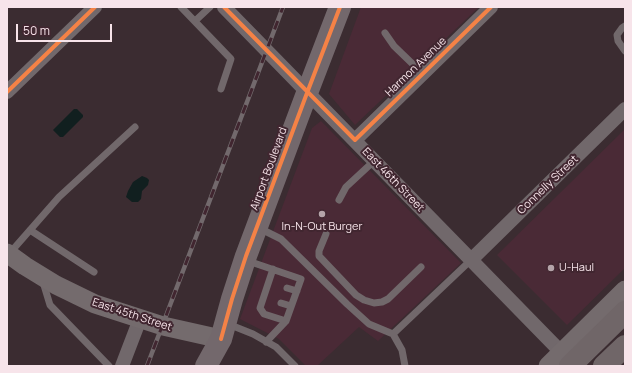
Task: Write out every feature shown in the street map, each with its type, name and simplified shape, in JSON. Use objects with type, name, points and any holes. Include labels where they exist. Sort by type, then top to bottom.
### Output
[{"type":"highway","points":[[566,359],[625,312]]},
{"type":"highway","points":[[604,366],[625,346]]},
{"type":"main road","name":"Airport Boulevard","points":[[206,366],[223,331],[245,260],[340,7]]},
{"type":"main road","name":"East 45th Street","points":[[8,254],[56,285],[95,304],[140,319],[223,331]]},
{"type":"main road","points":[[548,366],[566,359],[625,290]]},
{"type":"main road","name":"Airport Boulevard","points":[[223,331],[224,366]]},
{"type":"street","points":[[7,92],[95,7]]},
{"type":"street","name":"East 46th Street","points":[[224,7],[355,140],[566,359]]},
{"type":"street","name":"Harmon Avenue","points":[[355,140],[491,7]]},
{"type":"street","name":"Connelly Street","points":[[471,260],[625,109]]},
{"type":"street","points":[[122,366],[140,319]]},
{"type":"lane","points":[[181,7],[231,59],[221,89]]},
{"type":"lane","points":[[195,21],[210,7]]},
{"type":"lane","points":[[625,26],[617,35],[618,41],[625,51]]},
{"type":"lane","points":[[385,33],[394,46],[422,73]]},
{"type":"lane","points":[[8,254],[59,197],[135,127]]},
{"type":"lane","points":[[339,200],[346,187],[374,161]]},
{"type":"lane","points":[[257,227],[281,239],[369,324],[393,334],[402,350],[405,366]]},
{"type":"lane","points":[[30,230],[94,272]]},
{"type":"lane","points":[[326,234],[319,251],[319,256],[356,295],[364,300],[374,303],[382,302],[388,299],[420,267]]},
{"type":"lane","points":[[245,260],[301,279],[286,321],[266,342]]},
{"type":"lane","points":[[393,334],[471,260]]},
{"type":"lane","points":[[273,269],[271,282],[266,297],[260,308],[264,314],[286,321]]},
{"type":"lane","points":[[41,276],[50,305],[109,366]]},
{"type":"lane","points":[[287,288],[297,291]]},
{"type":"lane","points":[[282,303],[291,306]]},
{"type":"lane","points":[[223,331],[253,334],[276,347],[295,366]]},
{"type":"shaded area","points":[[361,7],[479,7],[355,125],[329,94]]},
{"type":"shaded area","points":[[74,109],[77,109],[83,117],[63,137],[60,137],[53,130]]},
{"type":"shaded area","points":[[321,121],[461,263],[378,341],[359,327],[317,366],[306,366],[279,339],[240,319],[312,128]]},
{"type":"shaded area","points":[[625,129],[625,268],[567,325],[497,255]]},
{"type":"shaded area","points":[[142,176],[149,180],[148,185],[142,191],[141,199],[138,202],[132,202],[126,197],[128,191],[133,182]]},
{"type":"railway","points":[[147,366],[283,7]]},
{"type":"cycle path","points":[[7,92],[95,7]]},
{"type":"cycle path","points":[[224,7],[355,140],[491,7]]},
{"type":"cycle path","points":[[221,339],[246,256],[340,7]]},
{"type":"place","name":"In-N-Out Burger","points":[[322,214]]},
{"type":"place","name":"U-Haul","points":[[551,268]]}]
